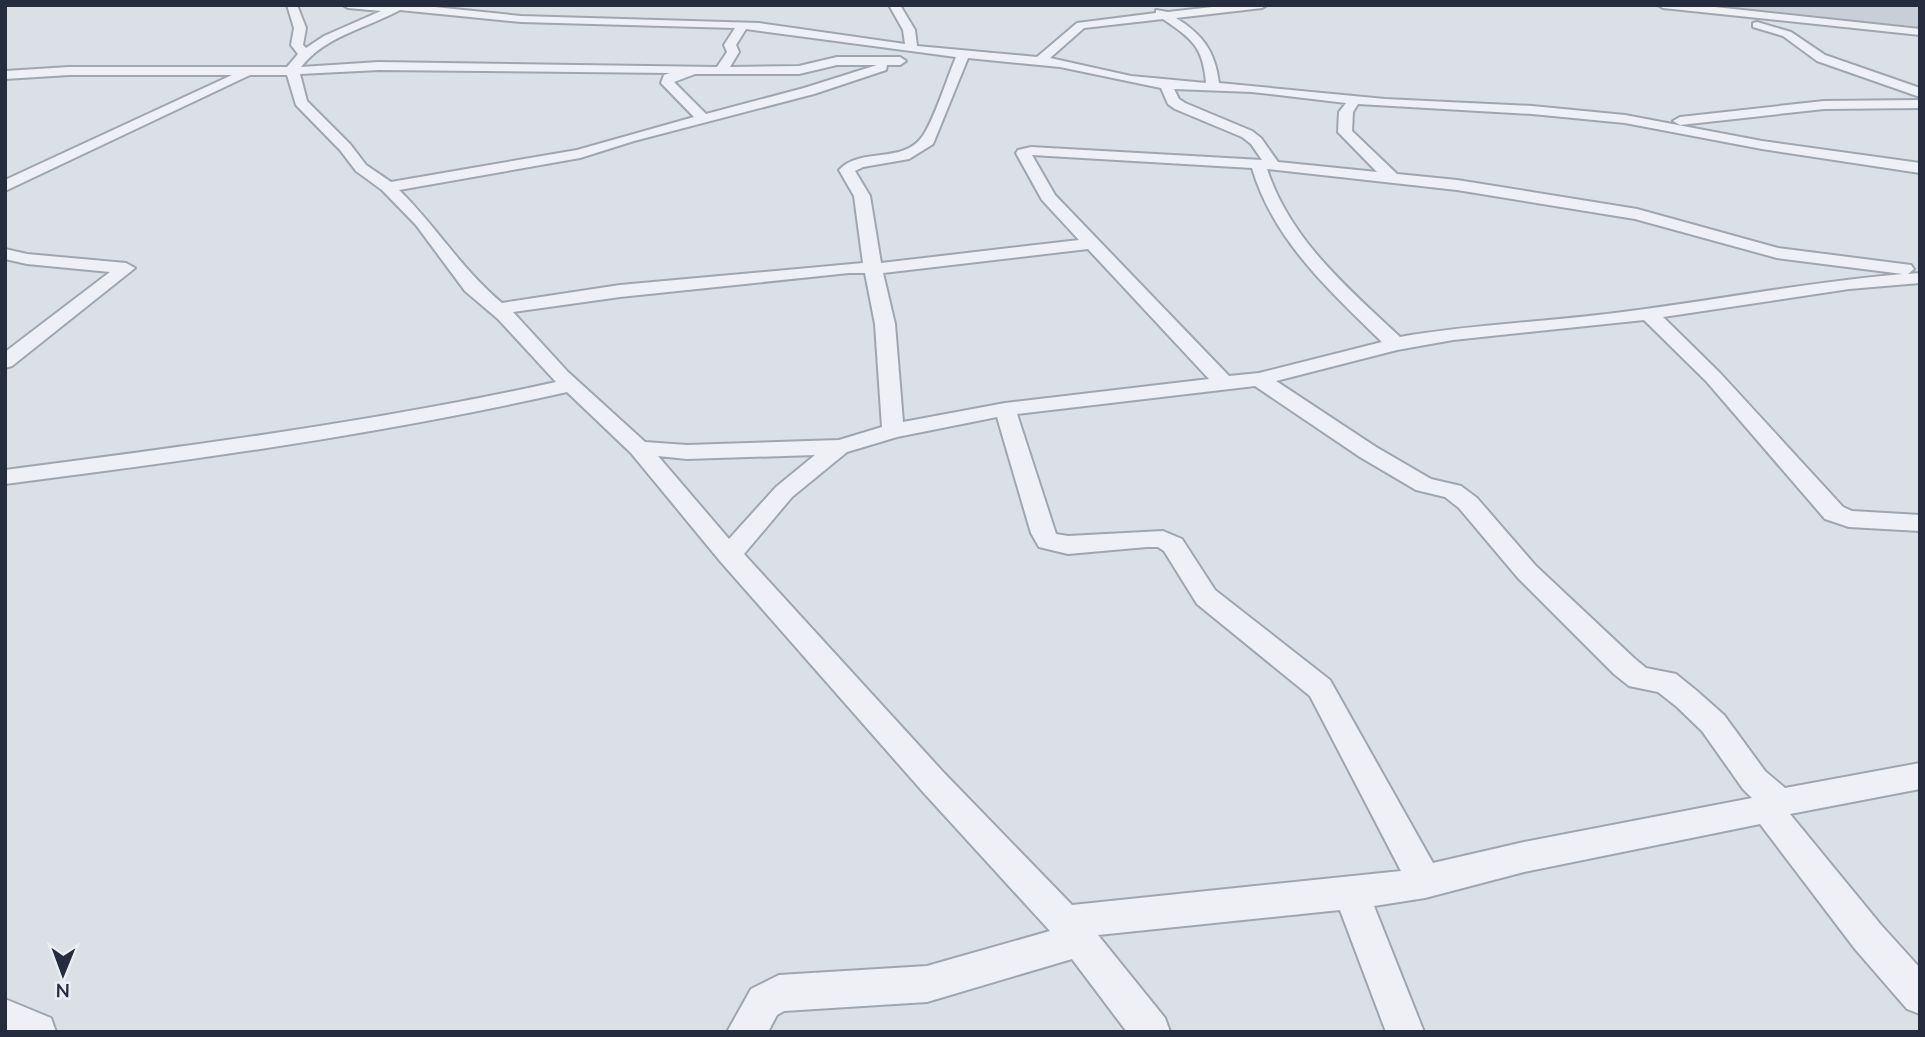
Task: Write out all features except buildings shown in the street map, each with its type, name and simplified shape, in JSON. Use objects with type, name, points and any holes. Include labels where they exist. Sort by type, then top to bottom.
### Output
[{"type":"street","points":[[292,5],[300,28],[292,57],[301,102],[345,147],[361,168],[388,187],[422,222],[471,287],[498,309],[572,385],[639,448],[729,555],[934,783],[1072,931],[1151,1032]]},
{"type":"street","points":[[348,5],[521,19],[650,16],[729,18],[743,25],[919,50],[1041,60],[1166,85],[1555,111],[1658,124],[1762,145],[1920,167]]},
{"type":"street","points":[[894,5],[919,50]]},
{"type":"street","points":[[1151,5],[1203,41],[1212,66],[1213,87]]},
{"type":"street","points":[[1041,60],[1081,25],[1262,5]]},
{"type":"street","points":[[1663,5],[1920,32]]},
{"type":"street","points":[[5,186],[251,70],[292,57],[335,33],[398,7]]},
{"type":"street","points":[[1716,11],[1787,34],[1808,51],[1845,68],[1920,93]]},
{"type":"street","points":[[1096,23],[1197,37]]},
{"type":"street","points":[[722,69],[733,52],[730,45],[743,25]]},
{"type":"street","points":[[388,187],[562,158],[841,82],[900,61],[919,50]]},
{"type":"street","points":[[893,430],[885,324],[862,195],[847,170],[859,163],[904,156],[928,141],[963,55]]},
{"type":"street","points":[[292,57],[379,66],[795,70],[837,61],[900,61]]},
{"type":"street","points":[[697,69],[669,78],[667,83],[704,118]]},
{"type":"street","points":[[5,75],[69,71],[251,70]]},
{"type":"street","points":[[1166,85],[1173,101],[1180,106],[1247,134],[1256,141],[1266,165],[1272,208],[1296,241],[1396,344]]},
{"type":"street","points":[[1355,99],[1346,112],[1345,132],[1392,178]]},
{"type":"street","points":[[1658,124],[1824,104],[1920,104]]},
{"type":"street","points":[[1225,384],[1048,197],[1023,153],[1031,151],[1266,165],[1457,185],[1637,214],[1777,253],[1920,271]]},
{"type":"street","points":[[498,309],[620,291],[849,268],[873,268],[1090,244]]},
{"type":"street","points":[[5,254],[126,268],[5,362]]},
{"type":"street","points":[[639,448],[687,452],[840,447],[893,430],[1005,410],[1259,379],[1396,344],[1508,327],[1650,315],[1849,284],[1920,278]]},
{"type":"street","points":[[1650,315],[1713,377],[1834,513],[1849,519],[1920,523]]},
{"type":"street","points":[[1259,379],[1368,452],[1424,485],[1453,491],[1468,503],[1527,572],[1624,666],[1639,678],[1666,682],[1713,723],[1743,768],[1868,937],[1920,996]]},
{"type":"street","points":[[5,477],[248,446],[455,411],[572,385]]},
{"type":"street","points":[[1005,410],[1043,533],[1048,541],[1068,545],[1163,539],[1174,545],[1206,597],[1320,688],[1425,882]]},
{"type":"street","points":[[729,555],[784,492],[840,447]]},
{"type":"street","points":[[746,1032],[764,1002],[779,993],[927,984],[1072,931],[1425,882],[1524,857],[1920,776]]},
{"type":"street","points":[[1351,892],[1405,1032]]},
{"type":"street","points":[[5,1018],[37,1032]]},
{"type":"shaded area","points":[[1690,5],[1920,5],[1920,29]]}]
